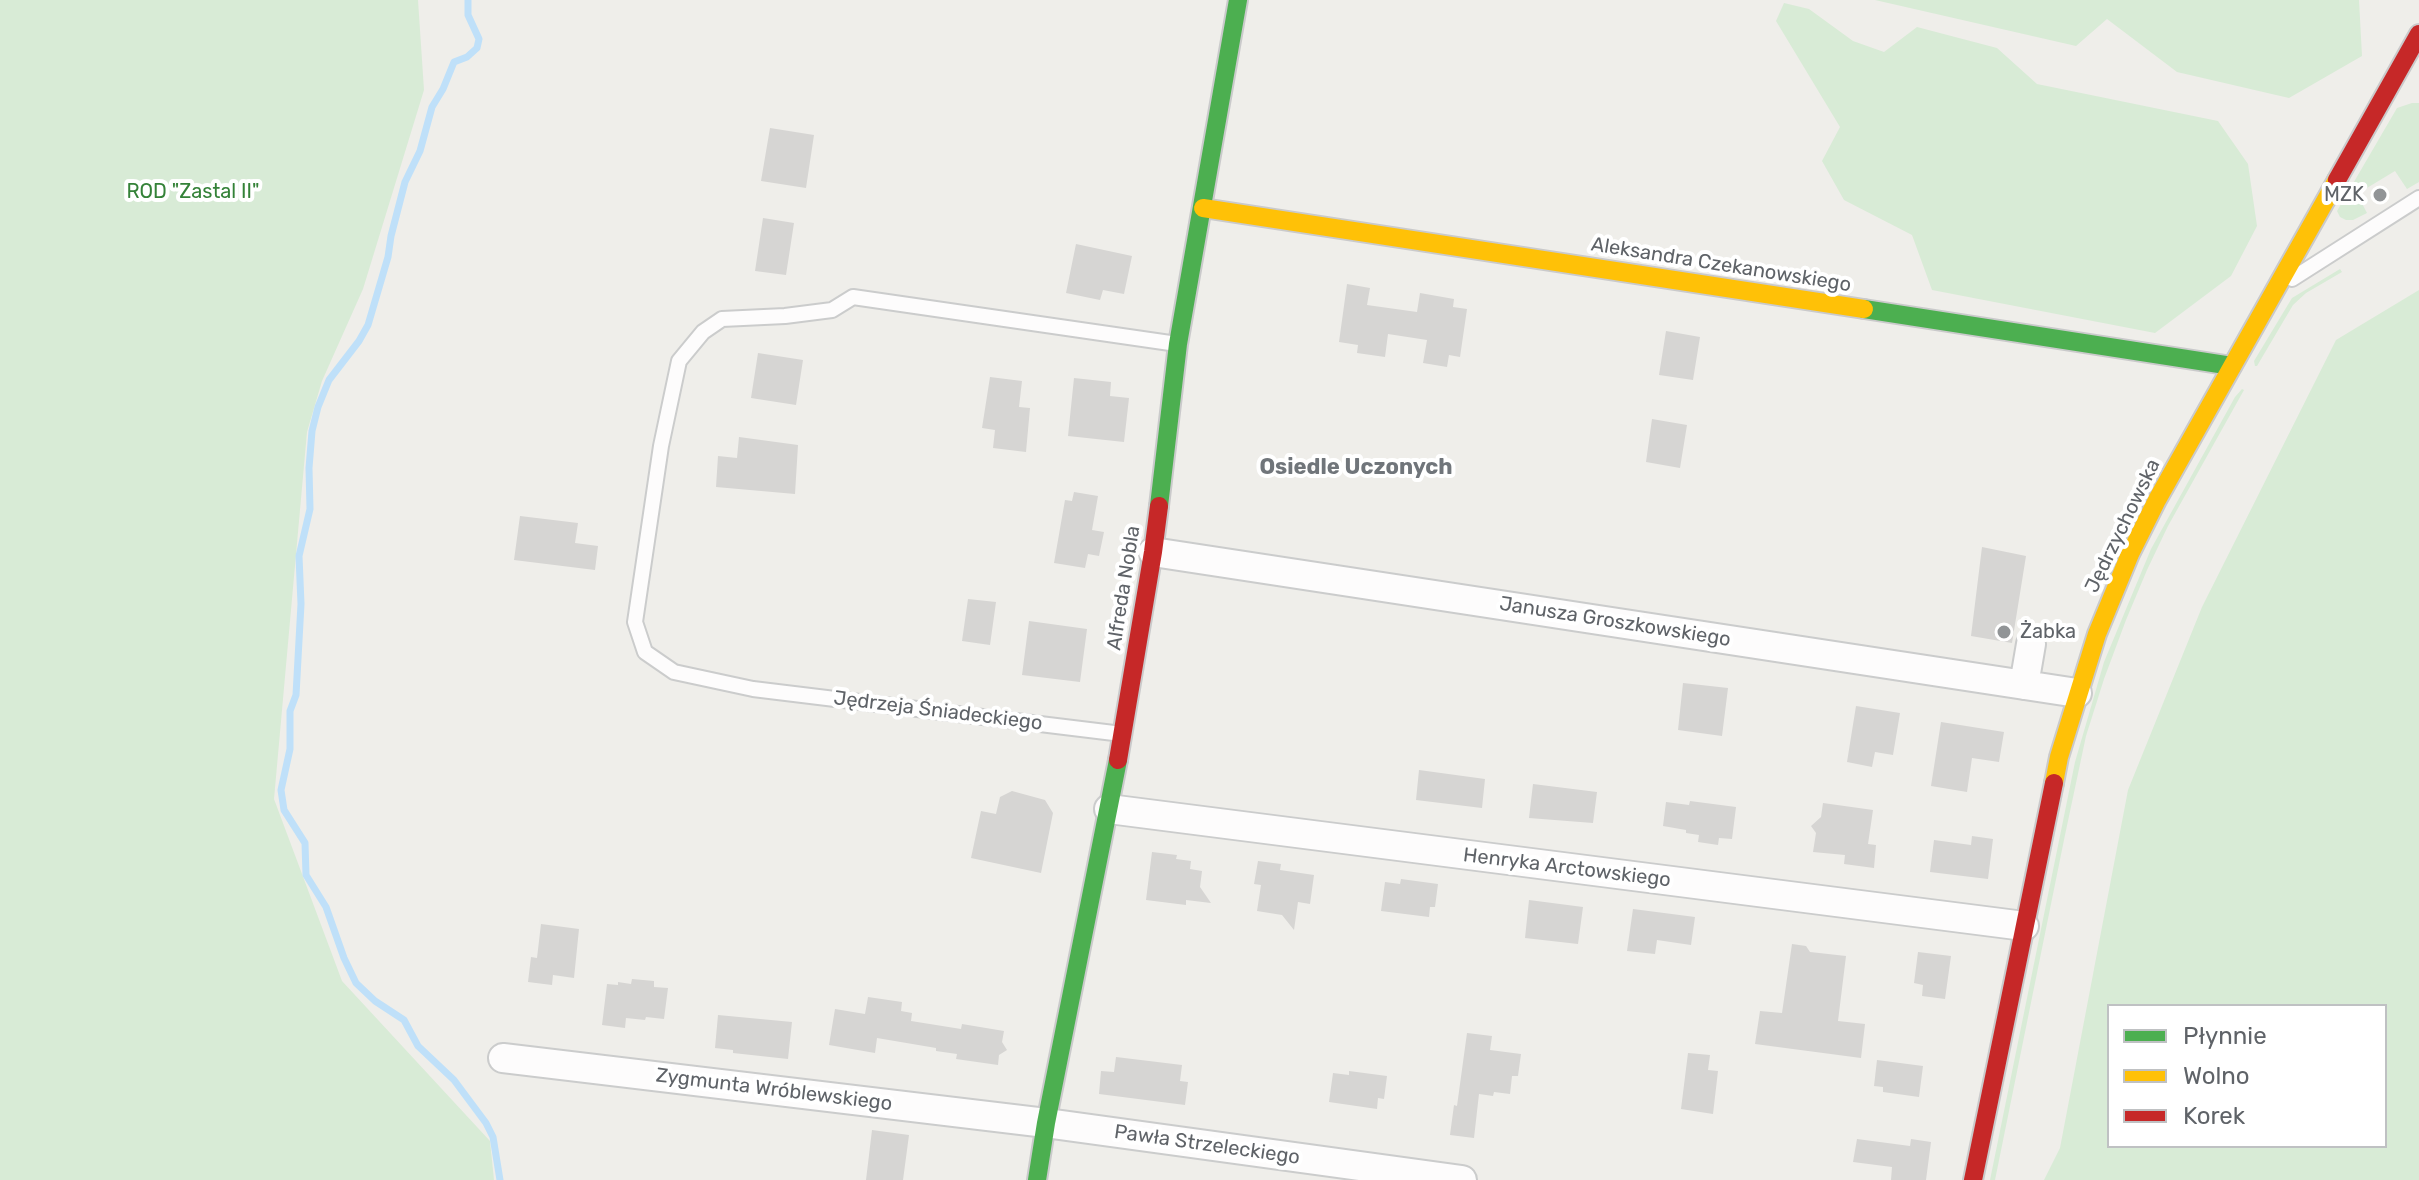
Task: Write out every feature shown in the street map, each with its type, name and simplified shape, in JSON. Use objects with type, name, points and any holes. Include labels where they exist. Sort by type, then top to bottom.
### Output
[{"type":"street","name":"Alfreda Nobla","points":[[1037,1180],[1123,734],[1153,552],[1178,344],[1238,0]]},
{"type":"street","name":"Jędrzychowska","points":[[1973,1180],[2059,757],[2097,634],[2130,554],[2157,500],[2275,290],[2402,76],[2419,34]]},
{"type":"street","name":"Aleksandra Czekanowskiego","points":[[1203,208],[2232,366]]},
{"type":"street","name":"Janusza Groszkowskiego","points":[[1153,552],[2077,693]]},
{"type":"street","points":[[2024,685],[2031,644]]},
{"type":"street","name":"Henryka Arctowskiego","points":[[1109,809],[2024,926]]},
{"type":"street","name":"Zygmunta Wróblewskiego","points":[[503,1058],[1046,1123]]},
{"type":"street","name":"Pawła Strzeleckiego","points":[[1046,1123],[1462,1180]]},
{"type":"lane","points":[[2275,290],[2419,198]]},
{"type":"lane","name":"Jędrzeja Śniadeckiego","points":[[1123,734],[753,689],[674,672],[645,652],[635,622],[661,446],[679,361],[703,332],[722,319],[832,310],[853,297],[1178,344]]},
{"type":"green space","name":"ROD \"Zastal II\"","points":[[0,0],[418,0],[424,90],[363,289],[322,381],[307,432],[274,799],[342,981],[490,1141],[494,1180],[0,1180]]},
{"type":"green space","points":[[1875,0],[2359,0],[2362,56],[2289,98],[2177,72],[2107,19],[2076,46]]},
{"type":"green space","points":[[1784,3],[1809,9],[1853,41],[1884,52],[1917,27],[1997,48],[2037,84],[2218,121],[2248,164],[2257,226],[2231,276],[2155,333],[1932,290],[1912,235],[1844,200],[1822,161],[1840,127],[1776,21]]},
{"type":"green space","points":[[2419,103],[2419,182],[2407,189],[2395,171],[2357,194],[2367,213],[2353,220],[2340,217],[2337,211],[2397,108]]},
{"type":"green space","points":[[2340,269],[2342,272],[2306,293],[2293,305],[2255,366],[2254,361],[2292,298]]},
{"type":"green space","points":[[2419,290],[2419,1180],[2044,1180],[2060,1148],[2128,790],[2202,607],[2336,340]]},
{"type":"green space","points":[[2242,389],[2147,570],[2104,679],[2086,736],[1995,1180],[1990,1180],[2075,762],[2104,662],[2151,549]]},
{"type":"building","points":[[770,128],[814,135],[806,188],[761,181]]},
{"type":"building","points":[[763,218],[794,223],[786,275],[755,271]]},
{"type":"building","points":[[1076,244],[1132,256],[1124,294],[1103,290],[1100,300],[1066,293]]},
{"type":"building","points":[[1347,284],[1370,288],[1367,305],[1417,312],[1420,293],[1454,299],[1453,307],[1467,309],[1460,357],[1449,355],[1447,367],[1423,363],[1427,340],[1388,334],[1385,357],[1357,353],[1358,345],[1339,342]]},
{"type":"building","points":[[1666,331],[1700,337],[1693,380],[1659,375]]},
{"type":"building","points":[[758,353],[803,360],[796,405],[751,398]]},
{"type":"building","points":[[990,377],[1022,381],[1019,407],[1030,408],[1026,452],[993,448],[995,430],[982,428]]},
{"type":"building","points":[[1074,378],[1111,382],[1110,396],[1129,398],[1124,442],[1068,436]]},
{"type":"building","points":[[1652,419],[1687,425],[1680,468],[1646,462]]},
{"type":"building","points":[[739,437],[798,445],[795,494],[716,487],[718,456],[737,458]]},
{"type":"building","points":[[1074,492],[1098,496],[1092,530],[1104,532],[1099,556],[1088,554],[1085,568],[1054,563],[1065,500],[1072,501]]},
{"type":"building","points":[[520,516],[578,523],[575,543],[598,546],[595,570],[514,560]]},
{"type":"building","points":[[1982,547],[2026,556],[2012,643],[1971,636]]},
{"type":"building","points":[[968,599],[996,602],[990,645],[962,641]]},
{"type":"building","points":[[1029,621],[1087,629],[1080,682],[1022,675]]},
{"type":"building","points":[[1683,683],[1728,688],[1722,736],[1678,730]]},
{"type":"building","points":[[1856,706],[1900,713],[1893,755],[1875,752],[1872,767],[1847,762]]},
{"type":"building","points":[[1941,722],[2004,732],[1999,762],[1972,758],[1967,792],[1931,786]]},
{"type":"building","points":[[1419,770],[1485,779],[1482,808],[1416,800]]},
{"type":"building","points":[[1533,784],[1597,792],[1593,823],[1529,818]]},
{"type":"building","points":[[1012,791],[1045,800],[1053,813],[1041,873],[971,858],[981,811],[996,814],[1000,797]]},
{"type":"building","points":[[1690,801],[1736,807],[1732,839],[1719,838],[1718,845],[1698,842],[1699,835],[1663,826],[1666,802],[1689,805]]},
{"type":"building","points":[[1823,803],[1873,810],[1868,844],[1876,845],[1874,868],[1844,864],[1845,855],[1813,852],[1816,833],[1811,826],[1821,817]]},
{"type":"building","points":[[1972,836],[1993,839],[1988,879],[1930,872],[1934,840],[1971,845]]},
{"type":"building","points":[[1152,852],[1177,855],[1176,859],[1191,861],[1190,869],[1202,871],[1200,887],[1211,903],[1186,900],[1186,905],[1146,900]]},
{"type":"building","points":[[1258,861],[1281,864],[1280,870],[1314,875],[1310,904],[1298,902],[1294,930],[1282,915],[1257,911],[1261,885],[1254,884]]},
{"type":"building","points":[[1401,879],[1438,884],[1435,907],[1430,907],[1429,917],[1381,911],[1385,882],[1400,884]]},
{"type":"building","points":[[1529,900],[1583,907],[1578,944],[1525,938]]},
{"type":"building","points":[[1633,909],[1695,917],[1691,945],[1657,940],[1655,954],[1627,951]]},
{"type":"building","points":[[541,924],[579,929],[574,978],[553,975],[552,985],[528,982],[531,957],[537,958]]},
{"type":"building","points":[[1792,944],[1806,946],[1810,952],[1846,956],[1838,1021],[1865,1024],[1861,1058],[1755,1044],[1760,1011],[1782,1013]]},
{"type":"building","points":[[1918,952],[1951,956],[1945,999],[1922,996],[1923,985],[1914,983]]},
{"type":"building","points":[[632,979],[654,981],[654,987],[668,988],[664,1019],[626,1018],[625,1028],[602,1025],[607,984],[631,984]]},
{"type":"building","points":[[868,997],[902,1002],[901,1011],[912,1013],[911,1021],[961,1029],[962,1024],[1004,1031],[1002,1042],[1007,1050],[999,1055],[998,1065],[956,1059],[957,1054],[936,1051],[936,1048],[877,1038],[875,1053],[829,1045],[835,1009],[865,1014]]},
{"type":"building","points":[[718,1015],[792,1022],[788,1059],[715,1048]]},
{"type":"building","points":[[1467,1033],[1492,1036],[1490,1050],[1521,1054],[1518,1076],[1512,1076],[1510,1094],[1479,1094],[1474,1138],[1450,1135]]},
{"type":"building","points":[[1688,1053],[1710,1055],[1708,1070],[1718,1071],[1713,1114],[1681,1109]]},
{"type":"building","points":[[1116,1057],[1182,1065],[1180,1081],[1188,1082],[1185,1105],[1099,1094],[1101,1071],[1114,1072]]},
{"type":"building","points":[[1877,1060],[1923,1066],[1919,1097],[1883,1092],[1883,1087],[1874,1086]]},
{"type":"building","points":[[1349,1071],[1387,1076],[1384,1099],[1378,1098],[1377,1109],[1329,1102],[1333,1073],[1349,1075]]},
{"type":"building","points":[[872,1130],[909,1135],[903,1180],[866,1180]]},
{"type":"building","points":[[1857,1139],[1910,1146],[1911,1139],[1931,1142],[1926,1180],[1891,1180],[1892,1167],[1853,1162]]},
{"type":"waterway","points":[[468,0],[468,15],[479,39],[477,48],[467,57],[454,62],[432,107],[420,151],[405,182],[368,325],[329,380],[312,431],[310,509],[299,556],[301,604],[296,695],[290,711],[290,749],[281,790],[284,810],[305,843],[306,875],[326,907],[356,983],[375,1001],[404,1020],[418,1046],[454,1080],[486,1123],[493,1137],[500,1180]]},
{"type":"traffic: fast","points":[[1159,506],[1178,344],[1238,0]]},
{"type":"traffic: fast","points":[[1864,309],[2232,366]]},
{"type":"traffic: fast","points":[[1037,1180],[1118,760]]},
{"type":"traffic: slow","points":[[2054,783],[2059,757],[2097,634],[2130,554],[2157,500],[2337,180]]},
{"type":"traffic: slow","points":[[1203,208],[1864,309]]},
{"type":"traffic: jam","points":[[2337,180],[2419,34]]},
{"type":"traffic: jam","points":[[1118,760],[1159,506]]},
{"type":"traffic: jam","points":[[1973,1180],[2054,783]]},
{"type":"place","name":"MZK","points":[[2380,195]]},
{"type":"place","name":"Żabka","points":[[2004,632]]},
{"type":"district","name":"Osiedle Uczonych","points":[[1356,468]]}]
